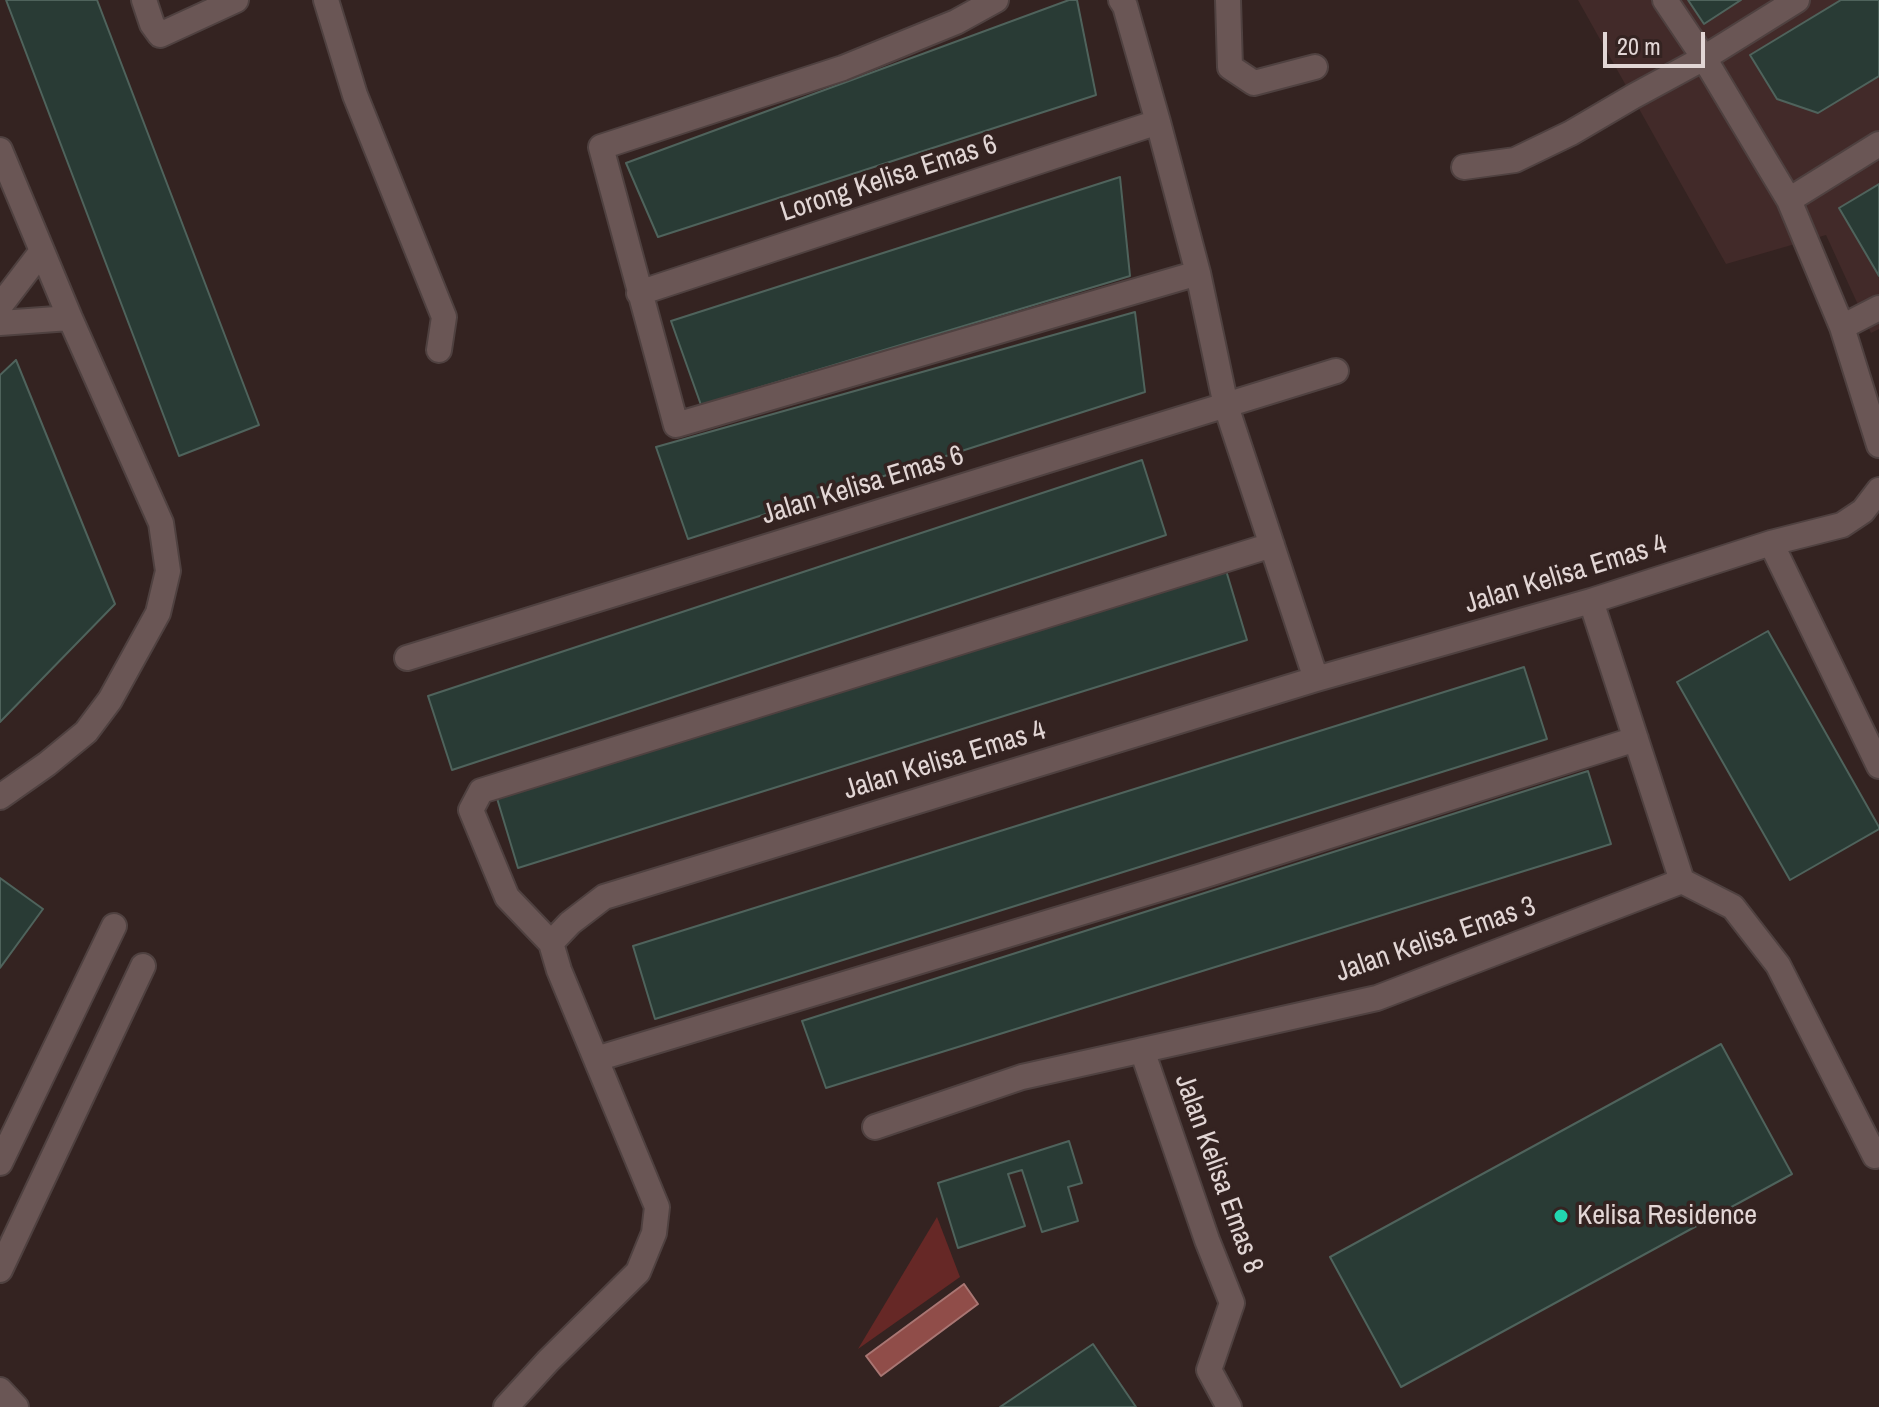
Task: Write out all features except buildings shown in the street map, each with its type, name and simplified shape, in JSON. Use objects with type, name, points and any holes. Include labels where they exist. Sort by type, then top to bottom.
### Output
[{"type":"street","points":[[144,0],[152,24],[160,35],[236,0]]},
{"type":"street","points":[[326,0],[355,95],[444,317],[439,350]]},
{"type":"street","points":[[996,0],[956,22],[843,68],[601,147],[676,425],[1198,273]]},
{"type":"street","points":[[1121,0],[1158,122],[1198,273],[1226,406],[1316,679]]},
{"type":"street","points":[[1228,0],[1230,67],[1254,83],[1315,67]]},
{"type":"street","points":[[1665,0],[1704,58],[1789,200],[1842,327],[1879,445]]},
{"type":"street","points":[[1464,167],[1515,160],[1571,133],[1704,58],[1797,0]]},
{"type":"street","name":"Lorong Kelisa Emas 6","points":[[639,293],[1158,122]]},
{"type":"street","points":[[1789,200],[1879,144]]},
{"type":"street","points":[[0,150],[161,523],[168,571],[158,613],[110,700],[86,732],[0,797]]},
{"type":"street","points":[[0,306],[42,251]]},
{"type":"street","points":[[1842,327],[1879,308]]},
{"type":"street","points":[[0,323],[70,318]]},
{"type":"street","name":"Jalan Kelisa Emas 6","points":[[407,658],[1336,371]]},
{"type":"street","name":"Jalan Kelisa Emas 4","points":[[551,943],[570,923],[604,897],[1316,679],[1591,601],[1771,543],[1842,525],[1863,511],[1879,491]]},
{"type":"street","points":[[1771,543],[1879,766]]},
{"type":"street","points":[[506,1407],[638,1272],[654,1233],[657,1207],[559,970],[551,943],[507,897],[471,810],[481,791],[1272,545]]},
{"type":"street","points":[[1591,601],[1682,881],[1733,907],[1778,965],[1875,1156]]},
{"type":"street","points":[[596,1059],[1199,877],[1636,739]]},
{"type":"street","name":"Jalan Kelisa Emas 3","points":[[875,1127],[1022,1077],[1377,998],[1682,881]]},
{"type":"street","points":[[0,1163],[114,926]]},
{"type":"street","points":[[0,1270],[143,966]]},
{"type":"street","name":"Jalan Kelisa Emas 8","points":[[1142,1050],[1207,1240],[1232,1303],[1209,1370],[1229,1407]]},
{"type":"street","points":[[0,1390],[16,1407]]},
{"type":"shaded area","points":[[1578,0],[1879,0],[1879,329],[1871,333],[1826,235],[1726,264]]},
{"type":"shaded area","points":[[937,1217],[960,1277],[858,1349]]},
{"type":"shaded area","points":[[964,1284],[978,1304],[881,1376],[866,1356]]},
{"type":"place","name":"Kelisa Residence","points":[[1561,1216]]}]
